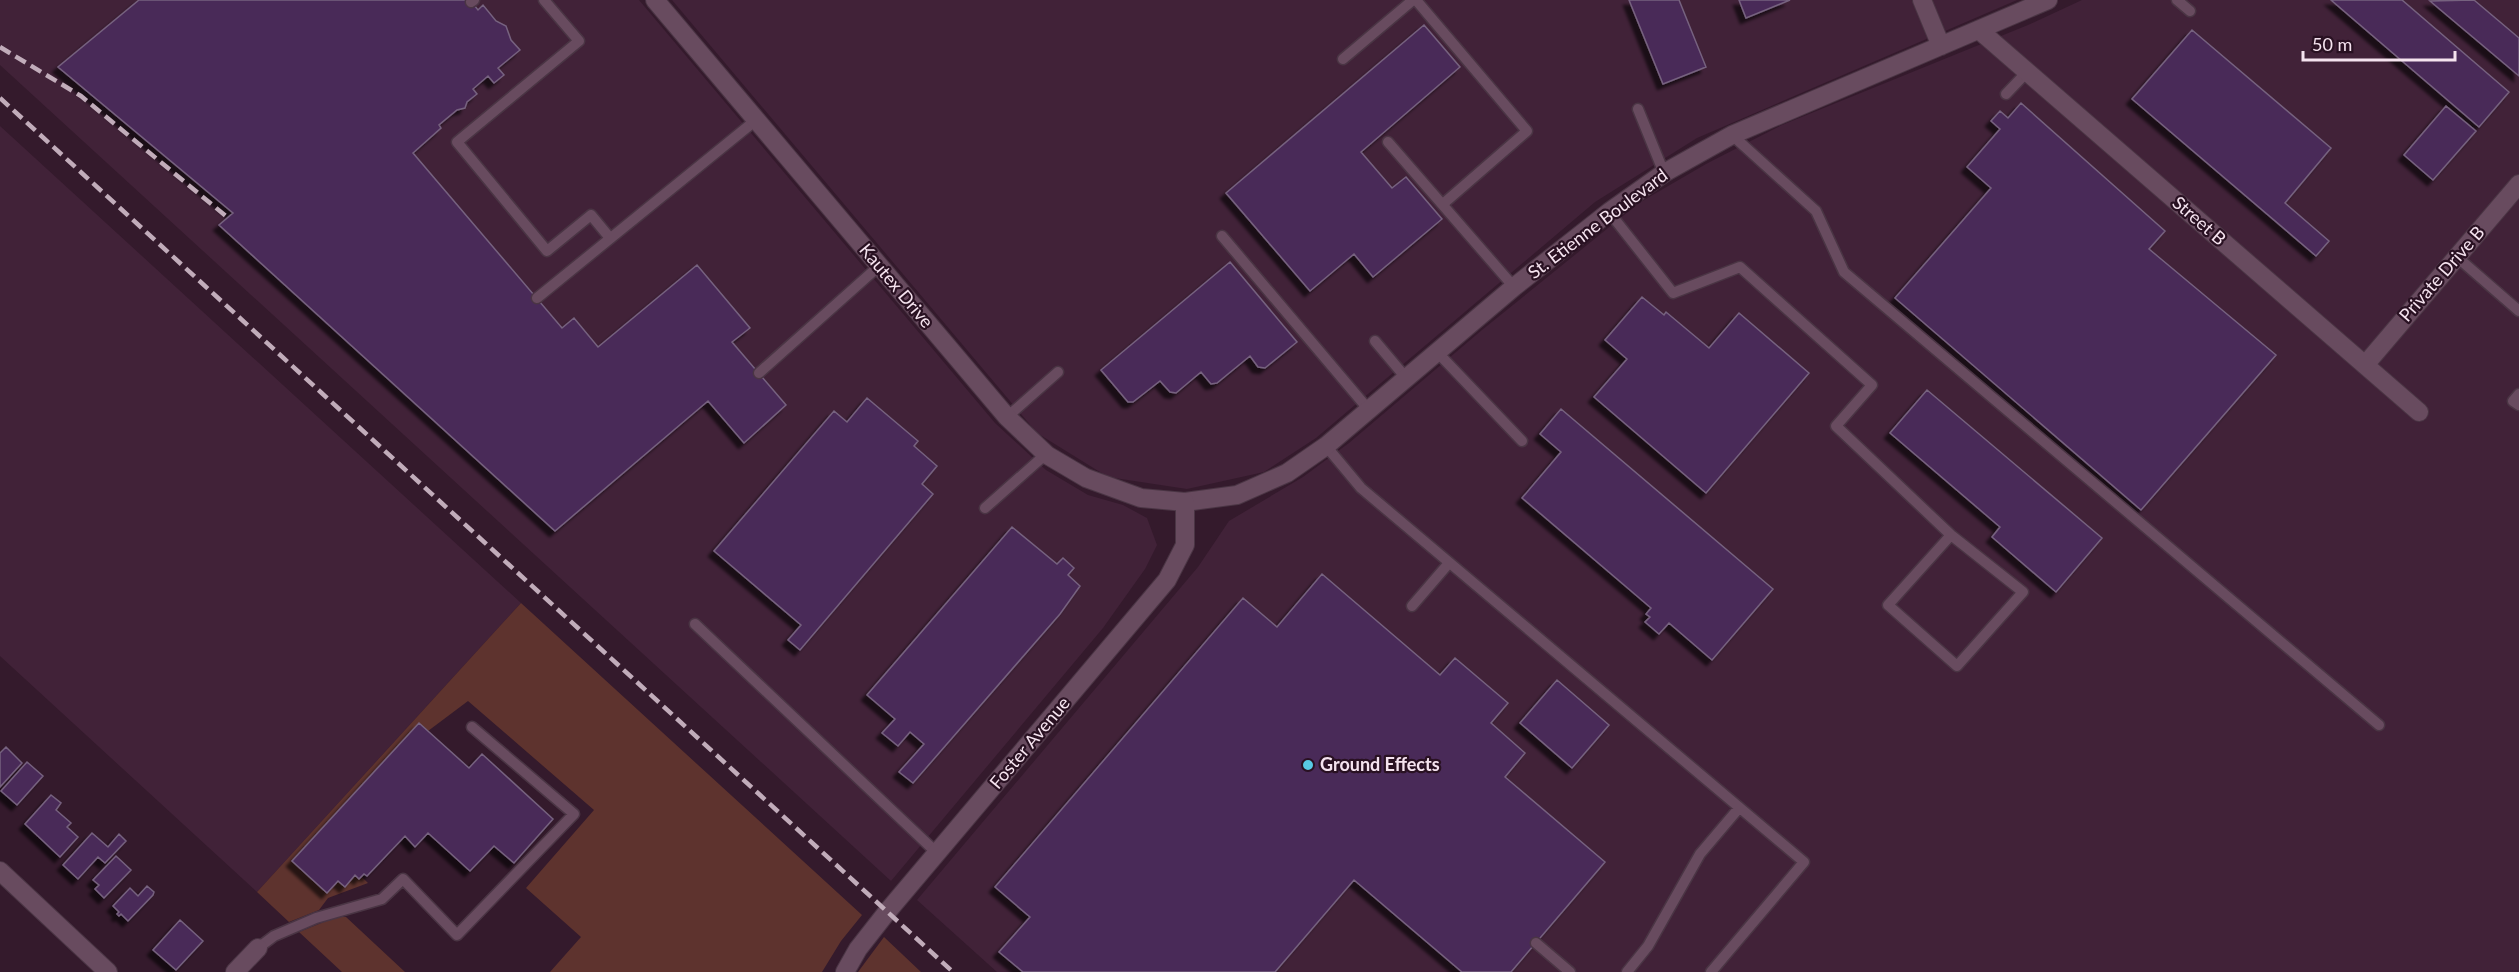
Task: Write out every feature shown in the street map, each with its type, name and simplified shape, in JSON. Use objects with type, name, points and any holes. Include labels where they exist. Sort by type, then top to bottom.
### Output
[{"type":"street","points":[[1922,0],[1941,46]]},
{"type":"street","name":"St. Etienne Boulevard","points":[[1185,502],[1237,495],[1287,473],[1326,446],[1514,287],[1609,212],[1665,173],[1732,135],[2048,0]]},
{"type":"street","name":"Kautex Drive","points":[[658,1],[1007,417],[1046,454],[1086,478],[1141,498],[1185,502]]},
{"type":"street","name":"Street B","points":[[1979,30],[2419,412]]},
{"type":"street","name":"Private Drive B","points":[[2365,365],[2519,184]]},
{"type":"street","name":"Foster Avenue","points":[[844,972],[858,949],[887,912],[1167,580],[1185,544],[1185,502]]},
{"type":"street","points":[[0,871],[108,972]]},
{"type":"street","points":[[235,972],[258,948]]},
{"type":"lane","points":[[544,0],[579,41],[457,142],[547,251],[591,215],[610,238]]},
{"type":"lane","points":[[1343,60],[1415,0],[1527,131],[1443,204]]},
{"type":"lane","points":[[2177,0],[2190,10]]},
{"type":"lane","points":[[2006,94],[2027,72]]},
{"type":"lane","points":[[1638,109],[1665,173]]},
{"type":"lane","points":[[537,298],[756,120]]},
{"type":"lane","points":[[1732,135],[1816,211],[1844,272],[2379,725]]},
{"type":"lane","points":[[1388,142],[1514,287]]},
{"type":"lane","points":[[1609,212],[1673,293],[1740,267],[1872,385],[1836,426],[1951,536],[2023,592],[1957,666],[1888,605],[1951,536]]},
{"type":"lane","points":[[1222,236],[1369,410]]},
{"type":"lane","points":[[2457,257],[2519,311]]},
{"type":"lane","points":[[759,373],[879,266]]},
{"type":"lane","points":[[1375,341],[1407,379]]},
{"type":"lane","points":[[1438,353],[1522,441]]},
{"type":"lane","points":[[1007,417],[1058,372]]},
{"type":"lane","points":[[2519,394],[2513,400],[2519,405]]},
{"type":"lane","points":[[1326,446],[1361,488],[1804,862],[1712,972]]},
{"type":"lane","points":[[985,508],[1046,454]]},
{"type":"lane","points":[[1412,606],[1449,563]]},
{"type":"lane","points":[[694,624],[937,853]]},
{"type":"lane","points":[[258,948],[274,936],[316,918],[382,899],[403,879],[458,935],[574,814],[472,727]]},
{"type":"lane","points":[[1627,972],[1648,946],[1700,854],[1739,808]]},
{"type":"lane","points":[[1536,942],[1570,972]]},
{"type":"shaded area","points":[[0,0],[639,0],[995,423],[1046,470],[1088,495],[1123,505],[1147,518],[1157,545],[1145,569],[1103,628],[891,881],[0,65]]},
{"type":"shaded area","points":[[672,0],[2017,0],[1697,138],[1595,202],[1316,438],[1264,472],[1187,489],[1108,477],[1037,433]]},
{"type":"shaded area","points":[[2082,0],[2519,0],[2519,972],[997,972],[917,900],[1198,567],[1229,521],[1303,477],[1349,443],[1482,330],[1639,203],[1706,164],[1782,125],[2028,25]]},
{"type":"shaded area","points":[[0,126],[521,603],[257,892],[0,656]]},
{"type":"shaded area","points":[[521,603],[862,915],[841,941],[822,972],[550,972],[581,937],[526,888],[594,810],[468,701],[428,731],[419,723],[292,860],[327,893],[338,881],[345,886],[355,875],[359,879],[362,877],[368,883],[328,898],[319,910],[289,922],[257,892]]},
{"type":"shaded area","points":[[336,917],[346,917],[405,972],[342,972],[299,932]]},
{"type":"shaded area","points":[[884,937],[921,972],[858,972]]},
{"type":"building","points":[[139,0],[470,0],[478,10],[483,5],[496,21],[506,26],[511,40],[520,50],[498,68],[504,75],[494,83],[488,76],[473,89],[477,94],[467,102],[465,108],[457,110],[439,125],[441,128],[413,153],[562,328],[574,318],[598,347],[697,265],[750,328],[732,342],[786,405],[744,443],[708,401],[555,531],[219,225],[233,213],[58,67]]},
{"type":"building","points":[[1629,0],[1679,0],[1706,67],[1663,84]]},
{"type":"building","points":[[1739,0],[1790,0],[1746,18]]},
{"type":"building","points":[[2331,0],[2402,0],[2509,92],[2479,127]]},
{"type":"building","points":[[2474,0],[2519,38],[2519,76],[2430,1]]},
{"type":"building","points":[[1424,25],[1460,67],[1361,152],[1392,188],[1406,177],[1442,219],[1373,277],[1354,254],[1310,291],[1226,193]]},
{"type":"building","points":[[2192,30],[2331,148],[2285,203],[2329,241],[2316,256],[2132,99]]},
{"type":"building","points":[[2021,103],[2165,231],[2149,249],[2276,355],[2141,510],[1895,298],[1991,188],[1967,167],[2000,129],[1991,121],[2000,111],[2008,118]]},
{"type":"building","points":[[2446,106],[2476,131],[2433,180],[2404,155]]},
{"type":"building","points":[[1230,262],[1297,342],[1265,368],[1258,367],[1250,356],[1217,383],[1211,384],[1201,372],[1176,393],[1170,392],[1160,381],[1133,402],[1128,402],[1101,370]]},
{"type":"building","points":[[1642,297],[1664,315],[1666,312],[1709,348],[1739,313],[1809,373],[1706,493],[1594,397],[1627,359],[1605,340]]},
{"type":"building","points":[[1927,390],[2102,538],[2056,592],[1992,537],[2000,527],[1890,433]]},
{"type":"building","points":[[867,398],[918,441],[914,446],[937,466],[922,484],[933,494],[800,650],[788,640],[801,625],[714,551],[834,411],[847,422]]},
{"type":"building","points":[[1561,409],[1773,589],[1712,660],[1669,623],[1659,634],[1645,622],[1650,617],[1646,614],[1651,608],[1522,498],[1561,452],[1540,434]]},
{"type":"building","points":[[1012,527],[1057,564],[1063,558],[1074,568],[1068,575],[1080,586],[1060,614],[913,783],[899,772],[924,744],[910,732],[898,746],[882,733],[895,719],[867,695]]},
{"type":"building","name":"Ground Effects","points":[[1322,574],[1440,675],[1455,658],[1508,703],[1491,723],[1525,753],[1505,777],[1605,862],[1511,972],[1462,972],[1354,880],[1275,972],[1023,972],[999,952],[1030,917],[995,887],[1243,598],[1277,627]]},
{"type":"building","points":[[1557,680],[1609,725],[1572,768],[1520,723]]},
{"type":"building","points":[[419,723],[469,768],[482,754],[553,819],[514,863],[494,846],[470,871],[428,833],[415,847],[405,836],[367,876],[364,874],[359,879],[355,875],[345,887],[338,881],[327,893],[292,861]]},
{"type":"building","points":[[6,747],[22,763],[0,787],[0,753]]},
{"type":"building","points":[[27,762],[43,776],[17,805],[1,791]]},
{"type":"building","points":[[51,795],[61,803],[56,810],[71,823],[67,827],[78,837],[60,857],[25,824]]},
{"type":"building","points":[[92,833],[108,847],[119,834],[126,841],[105,863],[98,857],[78,879],[63,865]]},
{"type":"building","points":[[116,856],[131,870],[104,898],[95,889],[99,885],[93,880]]},
{"type":"building","points":[[147,886],[154,892],[153,895],[128,921],[121,914],[119,916],[117,914],[119,912],[113,906],[130,888],[138,896]]},
{"type":"building","points":[[180,920],[203,941],[176,970],[153,950]]},
{"type":"railway","points":[[0,47],[81,96],[227,217]]},
{"type":"railway","points":[[0,98],[953,972]]},
{"type":"place","name":"Ground Effects","points":[[1308,765]]}]
